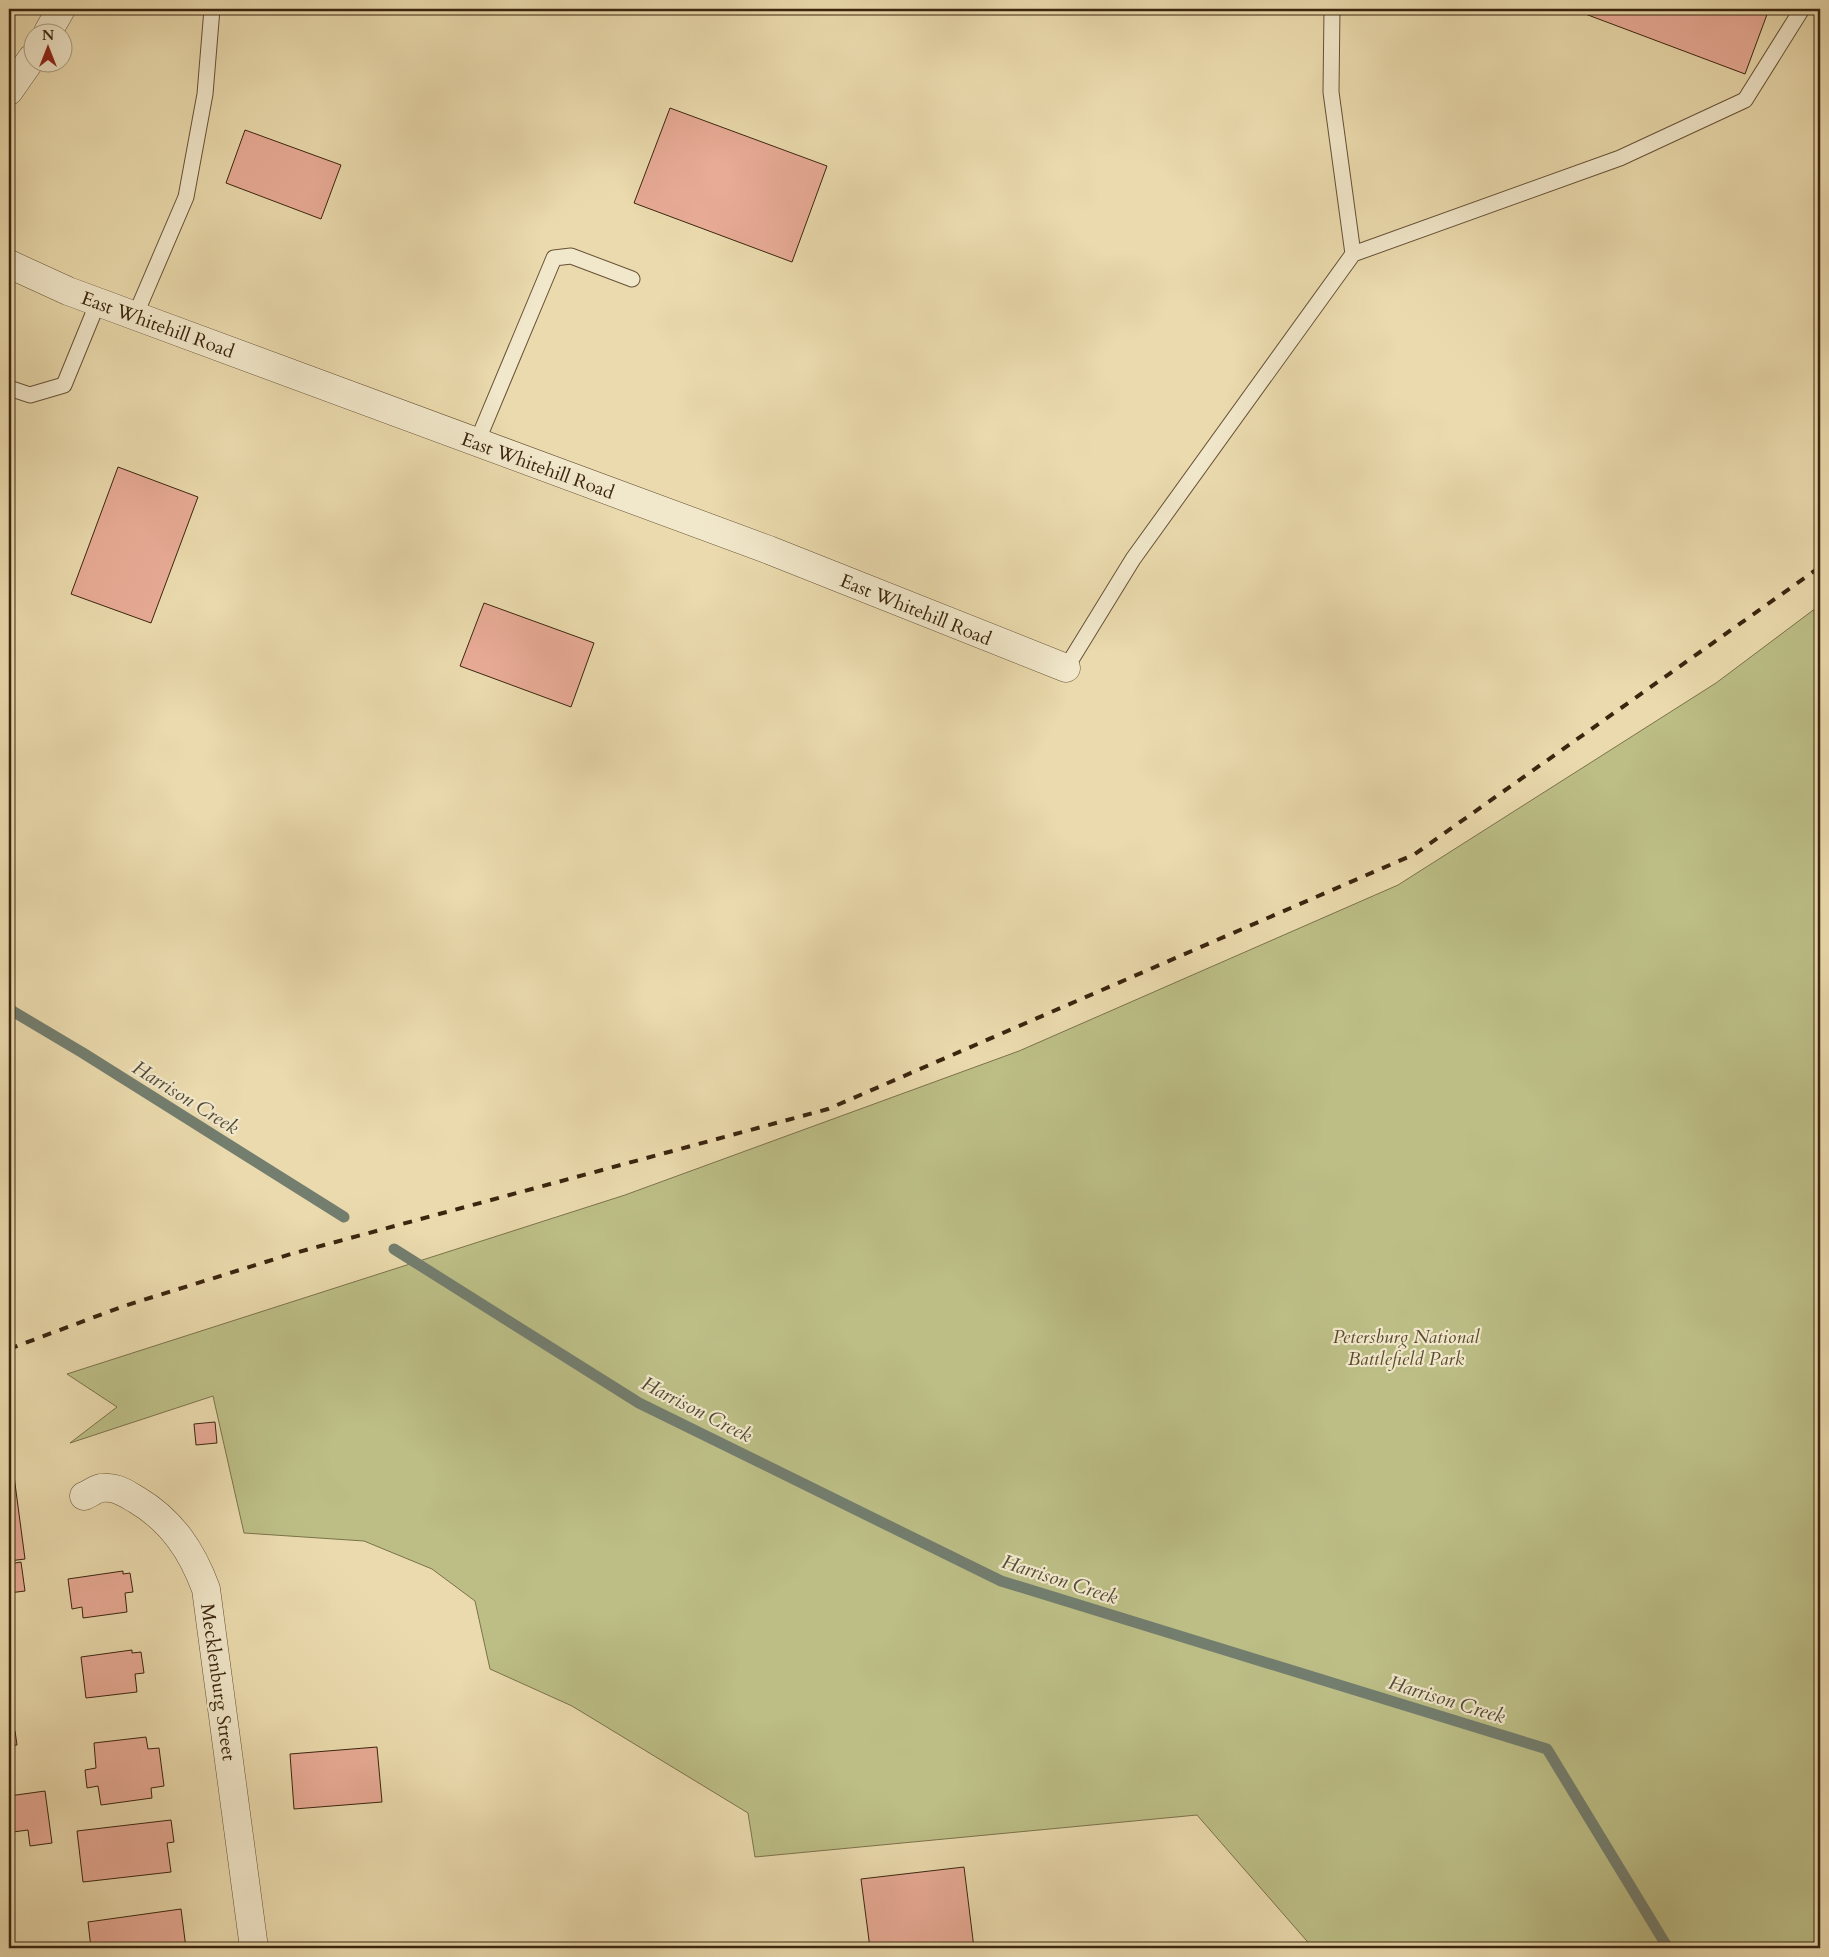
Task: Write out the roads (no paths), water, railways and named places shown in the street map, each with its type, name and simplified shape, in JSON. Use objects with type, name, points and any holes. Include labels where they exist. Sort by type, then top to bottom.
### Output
[{"type":"street","points":[[54,22],[61,9]]},
{"type":"street","points":[[9,91],[22,72]]},
{"type":"street","name":"East Whitehill Road","points":[[9,264],[135,316],[769,550],[1066,668]]},
{"type":"street","name":"Mecklenburg Street","points":[[84,1496],[100,1488],[119,1489],[152,1509],[177,1532],[196,1562],[206,1589],[254,1948]]},
{"type":"lane","points":[[135,316],[186,197],[205,94],[212,9]]},
{"type":"lane","points":[[1332,9],[1331,92],[1353,254]]},
{"type":"lane","points":[[1066,668],[1133,559],[1353,254],[1620,158],[1745,100],[1802,9]]},
{"type":"lane","points":[[477,442],[554,258],[571,256],[632,279]]},
{"type":"lane","points":[[9,388],[30,395],[64,385],[98,302]]},
{"type":"waterway","name":"Harrison Creek","points":[[9,1009],[83,1053],[344,1217]]},
{"type":"waterway","name":"Harrison Creek","points":[[394,1249],[639,1403],[1001,1581],[1547,1749],[1668,1948]]},
{"type":"railway","points":[[9,1349],[124,1306],[291,1254],[828,1109],[1415,854],[1820,567]]},
{"type":"park label","name":"Petersburg National Battlefield Park","points":[[1406,1347]]}]
